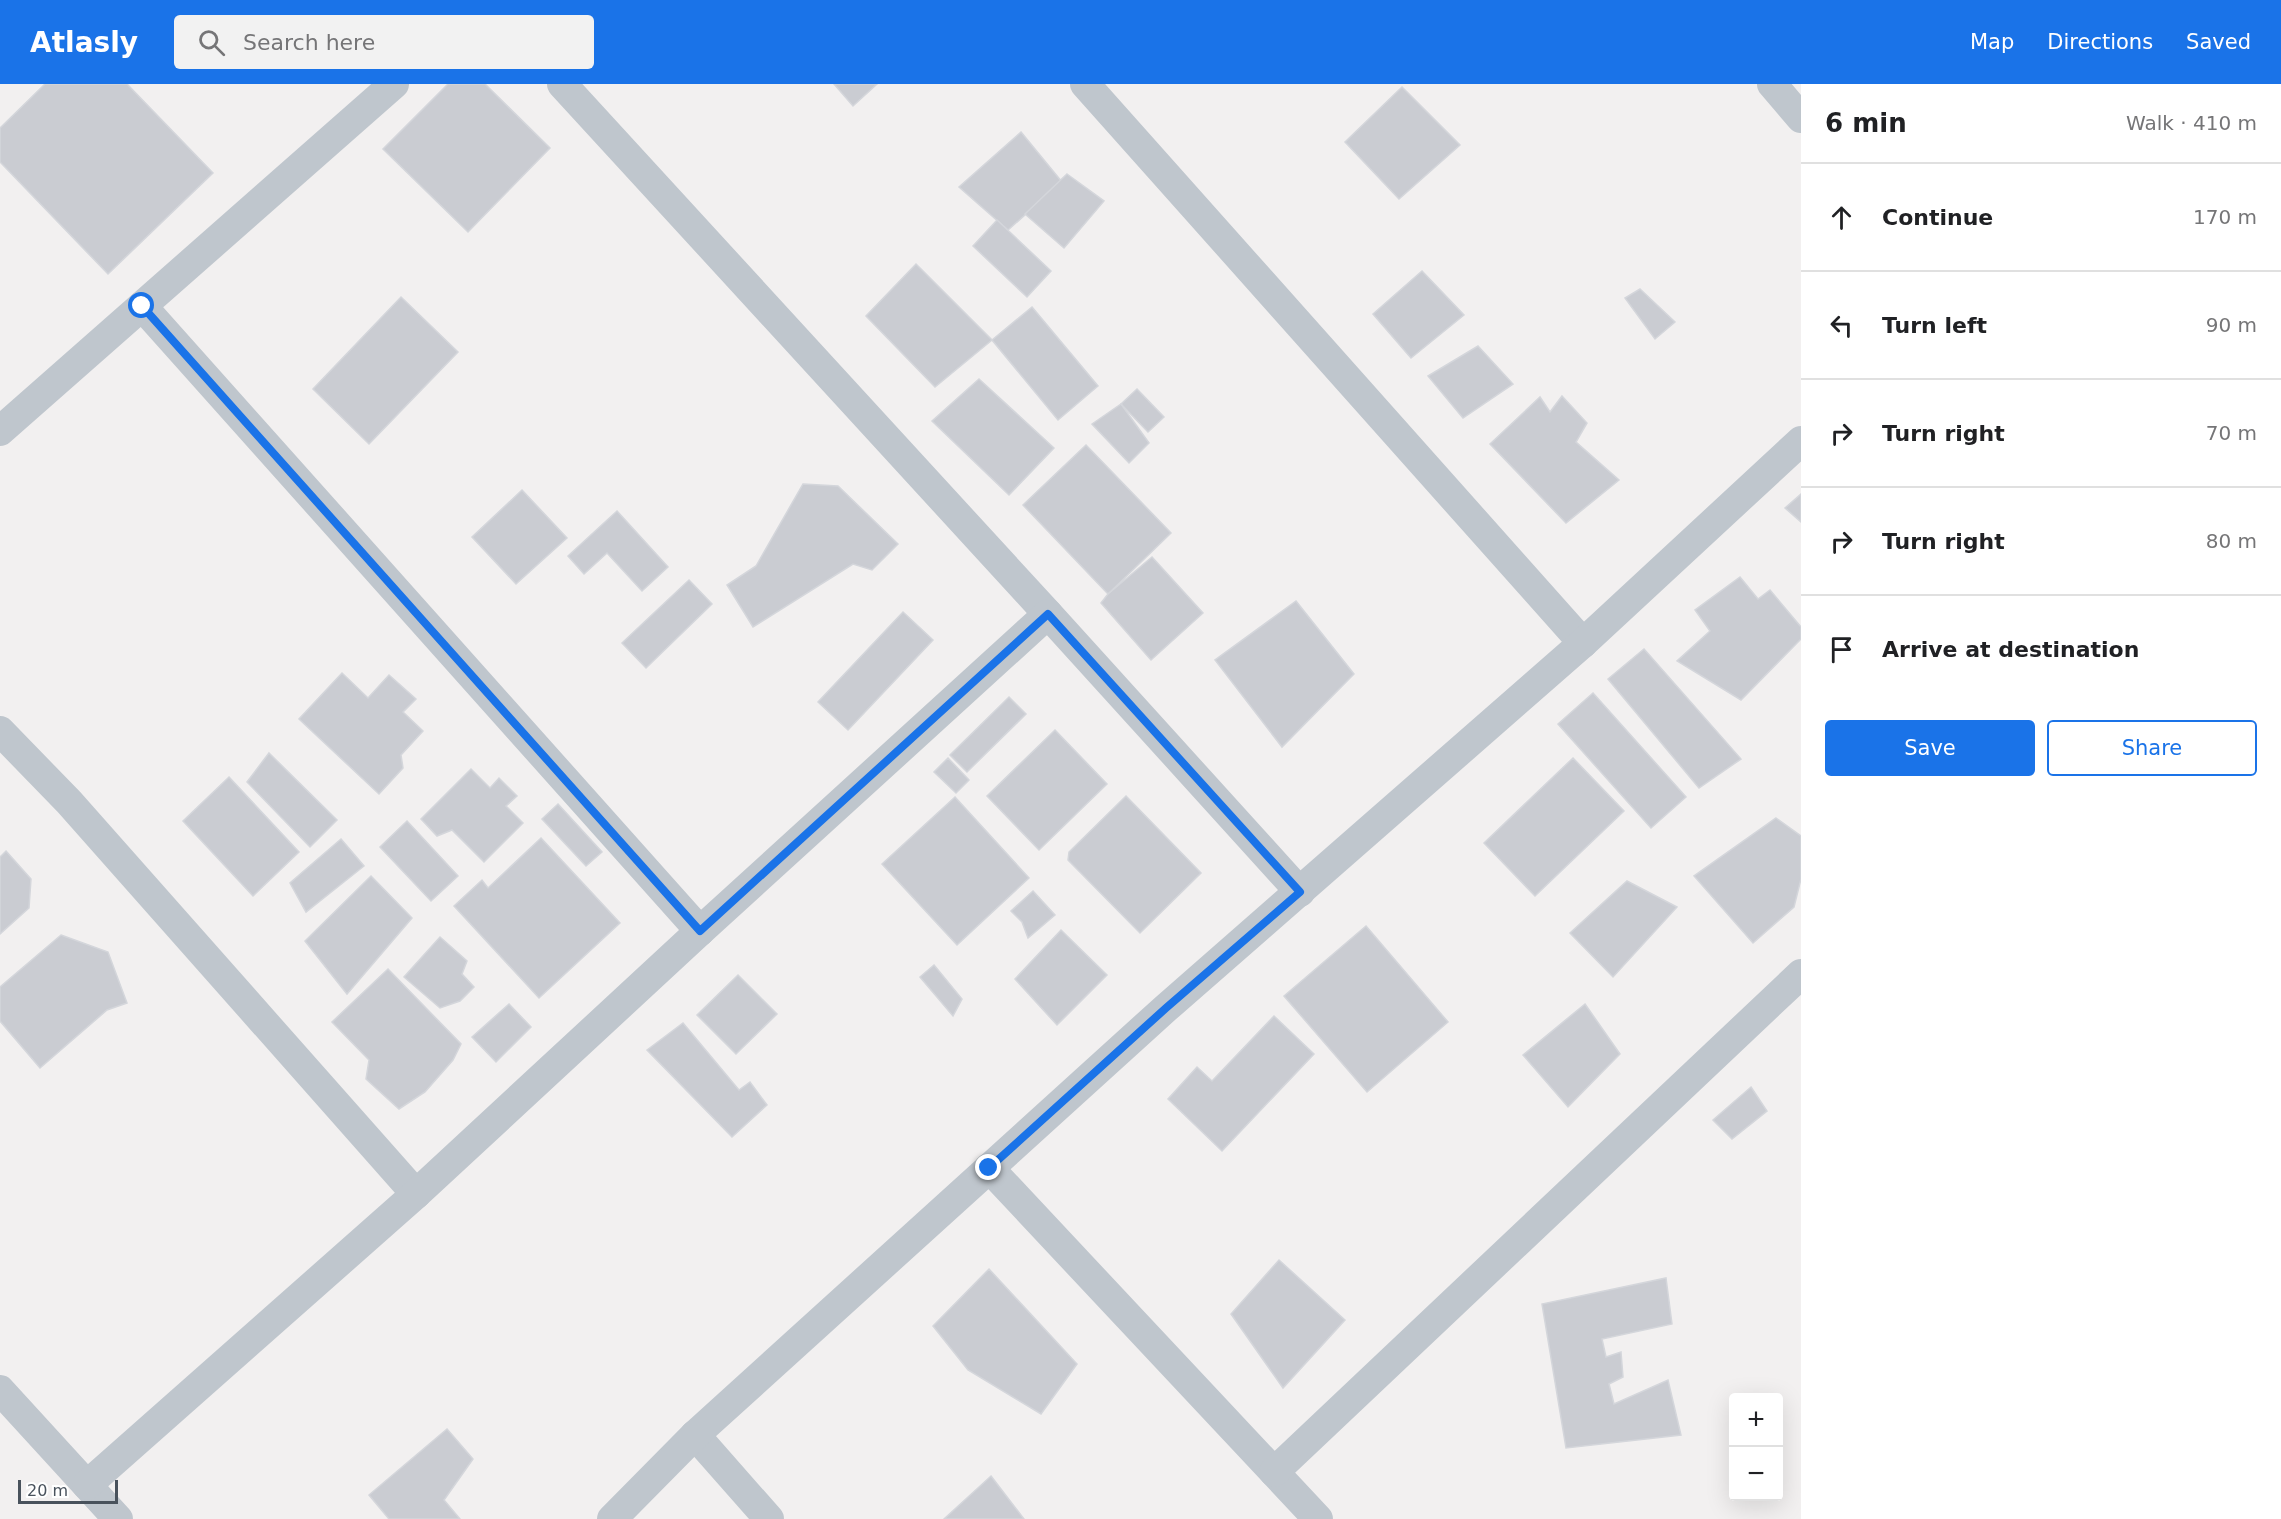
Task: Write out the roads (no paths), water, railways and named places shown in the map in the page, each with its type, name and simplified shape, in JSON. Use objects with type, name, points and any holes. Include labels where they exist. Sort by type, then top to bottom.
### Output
[{"type":"street","points":[[0,431],[394,84]]},
{"type":"street","points":[[562,84],[1300,892]]},
{"type":"street","points":[[1085,84],[1583,644]]},
{"type":"street","points":[[1772,84],[1801,118]]},
{"type":"street","points":[[142,306],[700,931]]},
{"type":"street","points":[[612,1519],[695,1435],[989,1168],[1166,1008],[1583,644],[1801,441]]},
{"type":"street","points":[[87,1485],[416,1194],[1048,614]]},
{"type":"street","points":[[0,731],[77,810],[416,1194]]},
{"type":"street","points":[[1274,1472],[1801,974]]},
{"type":"street","points":[[989,1168],[1318,1519]]},
{"type":"street","points":[[0,1390],[118,1519]]},
{"type":"street","points":[[695,1435],[769,1519]]}]
